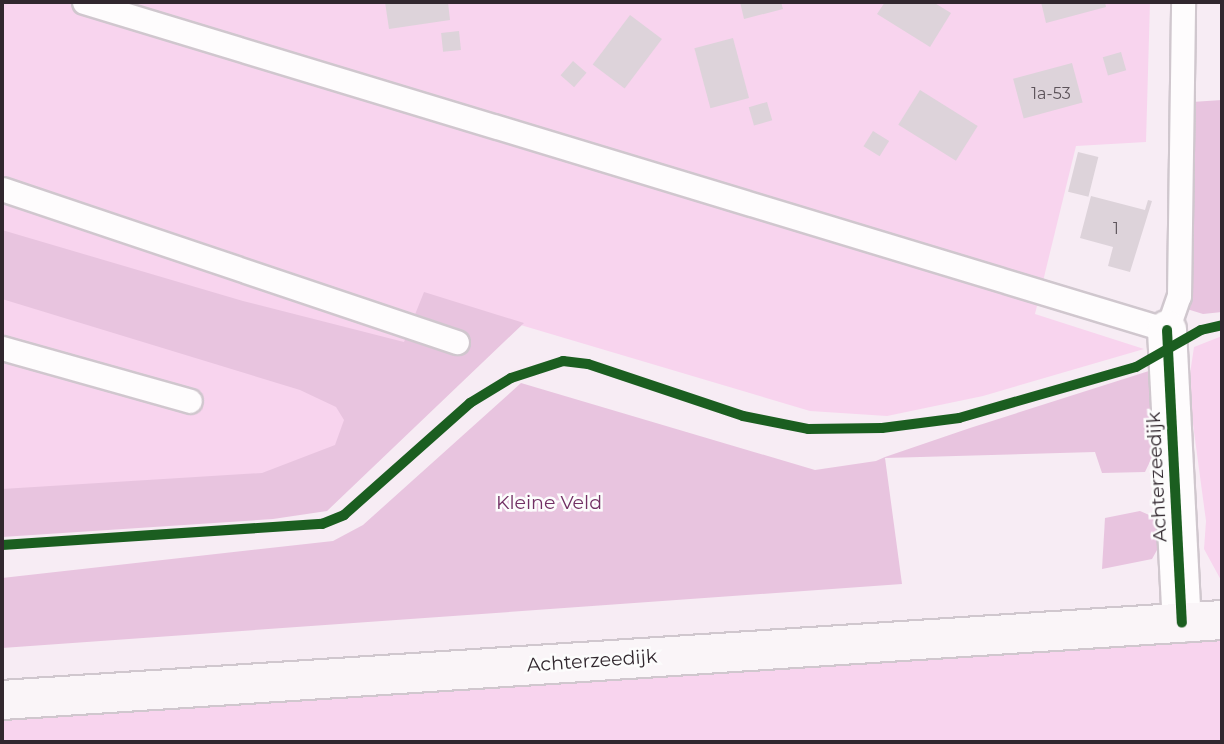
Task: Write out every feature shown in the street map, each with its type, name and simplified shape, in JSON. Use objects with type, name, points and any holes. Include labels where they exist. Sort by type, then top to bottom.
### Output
[{"type":"main road","name":"Achterzeedijk","points":[[2,700],[1222,620]]},
{"type":"street","name":"Achterzeedijk","points":[[1167,330],[1182,622]]},
{"type":"lane","points":[[84,2],[1167,330],[1179,296],[1183,2]]},
{"type":"lane","points":[[2,189],[457,342]]},
{"type":"lane","points":[[2,348],[190,401]]},
{"type":"shaded area","points":[[2,2],[1150,2],[1146,142],[1076,146],[1035,314],[1144,349],[983,396],[887,416],[810,411],[490,316],[297,504],[2,522]]},
{"type":"shaded area","points":[[1222,336],[1222,582],[1204,549],[1206,521],[1188,387],[1194,347]]},
{"type":"shaded area","points":[[1222,637],[1222,742],[2,742],[2,719]]},
{"type":"green space","points":[[1222,100],[1222,312],[1203,314],[1187,309],[1192,102]]},
{"type":"green space","points":[[2,230],[243,301],[404,342],[424,292],[524,323],[327,511],[273,519],[2,537],[2,489],[262,473],[335,445],[344,420],[336,407],[300,390],[2,299]]},
{"type":"green space","name":"Kleine Veld","points":[[1152,370],[1154,453],[1145,472],[1102,473],[1095,452],[885,458],[902,584],[2,648],[2,578],[333,541],[363,525],[521,383],[815,470],[876,461],[970,428]]},
{"type":"green space","points":[[1140,511],[1163,521],[1161,543],[1152,559],[1102,569],[1105,518]]},
{"type":"building","points":[[385,2],[448,2],[450,20],[389,29]]},
{"type":"building","points":[[740,2],[781,2],[783,9],[744,19]]},
{"type":"building","points":[[885,2],[933,2],[951,13],[930,47],[877,14]]},
{"type":"building","points":[[1041,2],[1105,2],[1106,7],[1046,23]]},
{"type":"building","points":[[630,15],[662,39],[625,89],[593,65]]},
{"type":"building","points":[[459,31],[461,50],[443,52],[441,33]]},
{"type":"building","points":[[733,38],[749,98],[710,108],[694,48]]},
{"type":"building","points":[[1121,52],[1126,70],[1108,76],[1103,57]]},
{"type":"building","points":[[573,61],[587,73],[574,87],[561,75]]},
{"type":"building","points":[[1072,63],[1083,103],[1024,118],[1013,79]]},
{"type":"building","points":[[920,90],[978,126],[956,161],[898,125]]},
{"type":"building","points":[[767,102],[772,120],[754,126],[749,107]]},
{"type":"building","points":[[873,131],[889,141],[880,156],[863,146]]},
{"type":"building","points":[[1078,152],[1098,157],[1088,197],[1068,192]]},
{"type":"building","points":[[1091,196],[1145,210],[1148,200],[1152,201],[1130,272],[1108,266],[1113,247],[1080,238]]},
{"type":"cycle path","points":[[2,545],[322,524],[344,515],[470,403],[511,378],[563,361],[588,364],[743,416],[808,429],[882,428],[959,418],[1136,367],[1201,330],[1222,325]]},
{"type":"cycle path","points":[[1167,330],[1182,623]]}]
